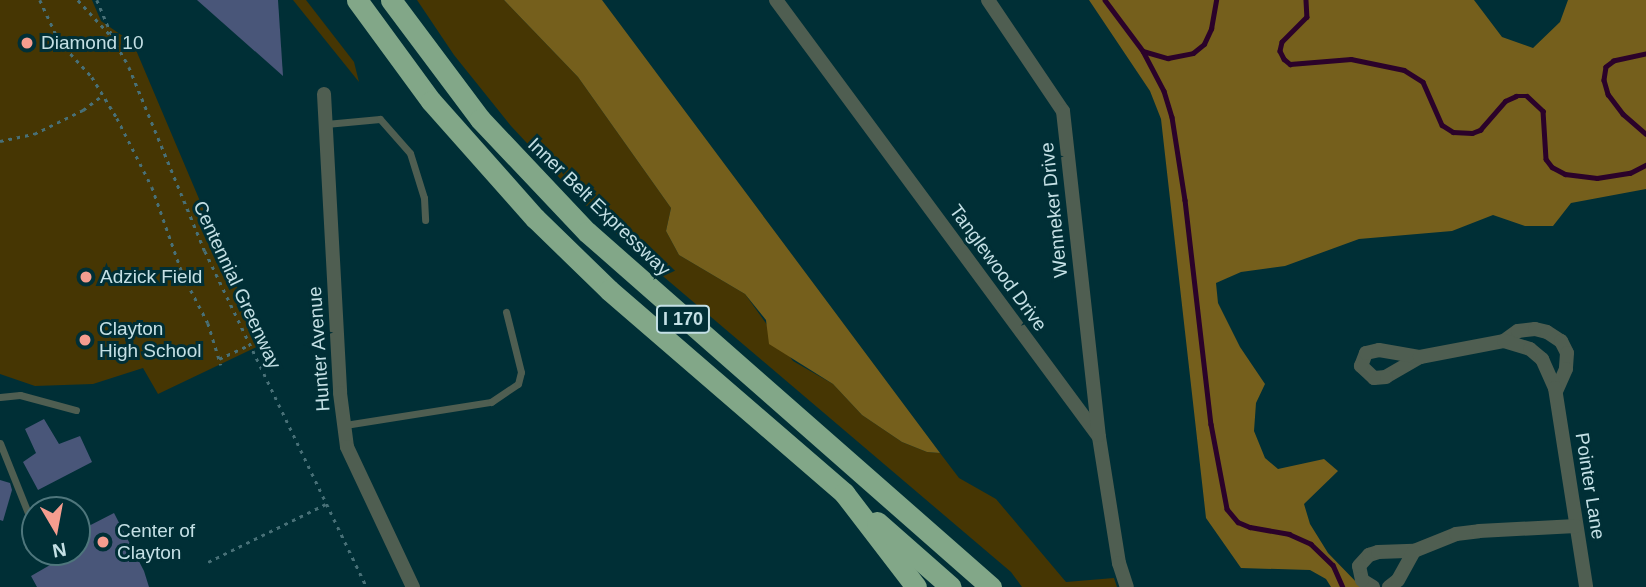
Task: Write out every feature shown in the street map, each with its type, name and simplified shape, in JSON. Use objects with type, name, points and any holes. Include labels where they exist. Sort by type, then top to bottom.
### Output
[{"type":"highway","points":[[340,0],[431,102]]},
{"type":"highway","name":"I 170","points":[[357,0],[431,102],[499,181],[570,254],[951,587]]},
{"type":"highway","name":"Inner Belt Expressway","points":[[391,0],[489,129],[587,232],[987,582]]},
{"type":"highway","points":[[406,0],[417,37]]},
{"type":"highway","points":[[844,493],[916,587]]},
{"type":"street","name":"Tanglewood Drive","points":[[776,0],[1099,437],[1119,563],[1127,587]]},
{"type":"street","name":"Wenneker Drive","points":[[988,0],[1063,111],[1099,437]]},
{"type":"street","name":"Hunter Avenue","points":[[324,94],[347,447],[413,587]]},
{"type":"street","name":"Pointer Lane","points":[[1420,357],[1504,341],[1518,331],[1547,332],[1561,341],[1567,354],[1566,369],[1556,391]]},
{"type":"street","name":"Pointer Lane","points":[[1504,341],[1531,349],[1542,359],[1556,391],[1587,587]]},
{"type":"street","points":[[1373,587],[1362,580],[1359,572],[1359,566],[1369,555],[1388,550],[1414,551],[1456,534],[1576,526]]},
{"type":"street","points":[[1390,587],[1398,580],[1414,551]]},
{"type":"lane","points":[[326,124],[380,120],[410,153],[424,198],[425,220]]},
{"type":"lane","points":[[344,425],[491,402],[518,384],[521,372],[506,312]]},
{"type":"lane","points":[[0,397],[20,396],[76,410]]},
{"type":"lane","points":[[0,443],[21,496]]},
{"type":"path","points":[[40,0],[60,41],[92,77],[103,95],[152,187],[183,275],[208,323],[221,365]]},
{"type":"path","name":"Centennial Greenway","points":[[78,0],[112,37],[130,67],[191,220],[368,587]]},
{"type":"path","points":[[97,0],[112,37]]},
{"type":"path","points":[[0,141],[34,134],[83,110],[103,95]]},
{"type":"path","points":[[219,359],[249,345]]},
{"type":"path","points":[[208,562],[326,504]]},
{"type":"shaded area","points":[[0,0],[92,0],[101,21],[133,43],[233,279],[265,343],[158,394],[143,368],[93,384],[35,386],[0,374]]},
{"type":"shaded area","points":[[293,0],[306,0],[354,62],[359,82]]},
{"type":"shaded area","points":[[417,0],[504,0],[578,77],[671,208],[666,231],[679,255],[745,294],[793,361],[833,384],[862,415],[902,442],[927,452],[940,453],[959,478],[996,499],[1066,582],[1114,578],[1117,587],[1022,587],[1011,572],[651,266],[581,201],[511,126],[454,55]]},
{"type":"shaded area","points":[[504,0],[602,0],[940,453],[927,452],[902,442],[862,415],[833,384],[769,344],[766,320],[745,294],[679,255],[666,231],[671,208],[578,77]]},
{"type":"shaded area","points":[[1089,0],[1474,0],[1502,37],[1533,48],[1560,22],[1568,0],[1646,0],[1646,189],[1571,203],[1553,226],[1525,226],[1493,215],[1452,231],[1359,239],[1285,266],[1241,272],[1216,283],[1218,303],[1240,347],[1265,384],[1256,403],[1254,431],[1265,458],[1278,469],[1324,459],[1338,471],[1304,504],[1310,524],[1328,553],[1361,587],[1331,587],[1326,579],[1310,570],[1241,568],[1206,518],[1161,119],[1150,91]]},
{"type":"building","points":[[197,0],[278,0],[283,76]]},
{"type":"building","points":[[44,419],[59,444],[80,436],[92,462],[38,490],[23,462],[36,453],[25,429]]},
{"type":"building","points":[[0,480],[10,483],[12,490],[3,521],[0,520]]},
{"type":"building","name":"Center of Clayton","points":[[114,513],[144,571],[149,587],[37,587],[31,576],[48,566],[91,566],[91,525]]},
{"type":"waterway","points":[[1105,0],[1143,51],[1168,58],[1193,53],[1204,44],[1211,29],[1216,0]]},
{"type":"waterway","points":[[1306,0],[1307,17],[1282,42],[1280,51],[1290,64],[1351,59],[1404,70],[1423,82],[1442,125],[1453,132],[1472,133],[1480,130],[1505,101],[1516,96],[1527,96],[1543,111],[1546,159],[1552,167],[1565,174],[1597,178],[1630,173],[1646,165]]},
{"type":"waterway","points":[[1143,51],[1164,91],[1172,117],[1185,200],[1211,424],[1227,509],[1238,522],[1250,527],[1289,534],[1311,544],[1333,565],[1343,587]]},
{"type":"waterway","points":[[1646,54],[1614,61],[1606,67],[1604,80],[1608,94],[1623,114],[1646,134]]},
{"type":"place","name":"Diamond 10","points":[[27,43]]},
{"type":"place","name":"Adzick Field","points":[[86,277]]},
{"type":"place","name":"Clayton High School","points":[[85,340]]},
{"type":"place","name":"Center of Clayton","points":[[103,542]]}]
